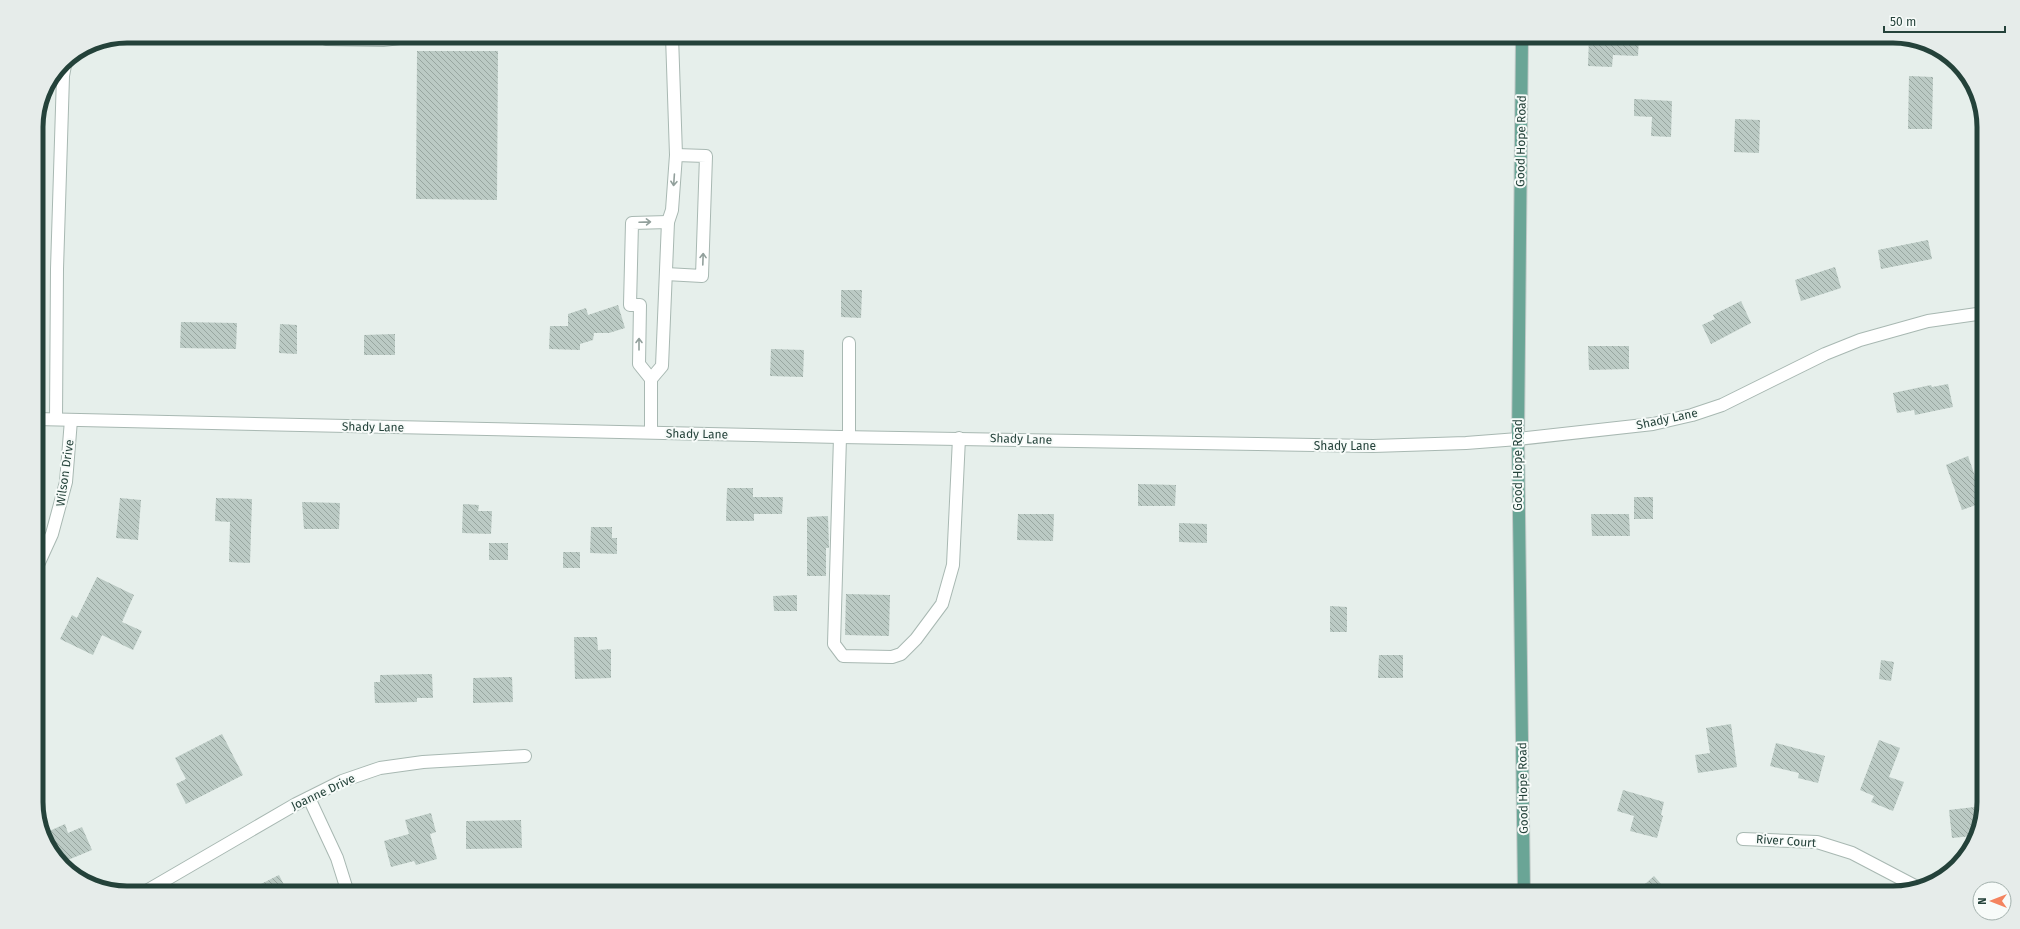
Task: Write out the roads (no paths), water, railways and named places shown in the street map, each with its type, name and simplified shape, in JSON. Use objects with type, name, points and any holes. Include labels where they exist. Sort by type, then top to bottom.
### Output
[{"type":"main road","name":"Good Hope Road","points":[[1522,43],[1518,439],[1524,886]]},
{"type":"street","points":[[651,379],[662,366],[668,222],[672,210],[676,155],[672,43]]},
{"type":"street","points":[[56,420],[58,253],[64,72]]},
{"type":"street","points":[[666,274],[702,276],[706,156],[676,155]]},
{"type":"street","points":[[652,432],[651,379],[639,364],[640,305],[630,305],[632,223],[668,222]]},
{"type":"street","name":"Shady Lane","points":[[43,419],[1156,443],[1374,446],[1466,443],[1518,439],[1653,424],[1692,415],[1722,405],[1825,354],[1860,340],[1928,321],[1977,315]]},
{"type":"street","points":[[849,343],[834,644],[842,656],[892,657],[901,654],[916,639],[942,604],[948,588],[953,565],[959,438]]},
{"type":"street","name":"Wilson Drive","points":[[43,554],[52,534],[66,482],[71,420]]},
{"type":"street","name":"Joanne Drive","points":[[155,886],[296,804],[342,781],[380,768],[423,762],[525,756]]},
{"type":"street","points":[[309,798],[337,858],[346,886]]},
{"type":"street","name":"River Court","points":[[1744,838],[1817,842],[1852,853],[1911,884]]}]
